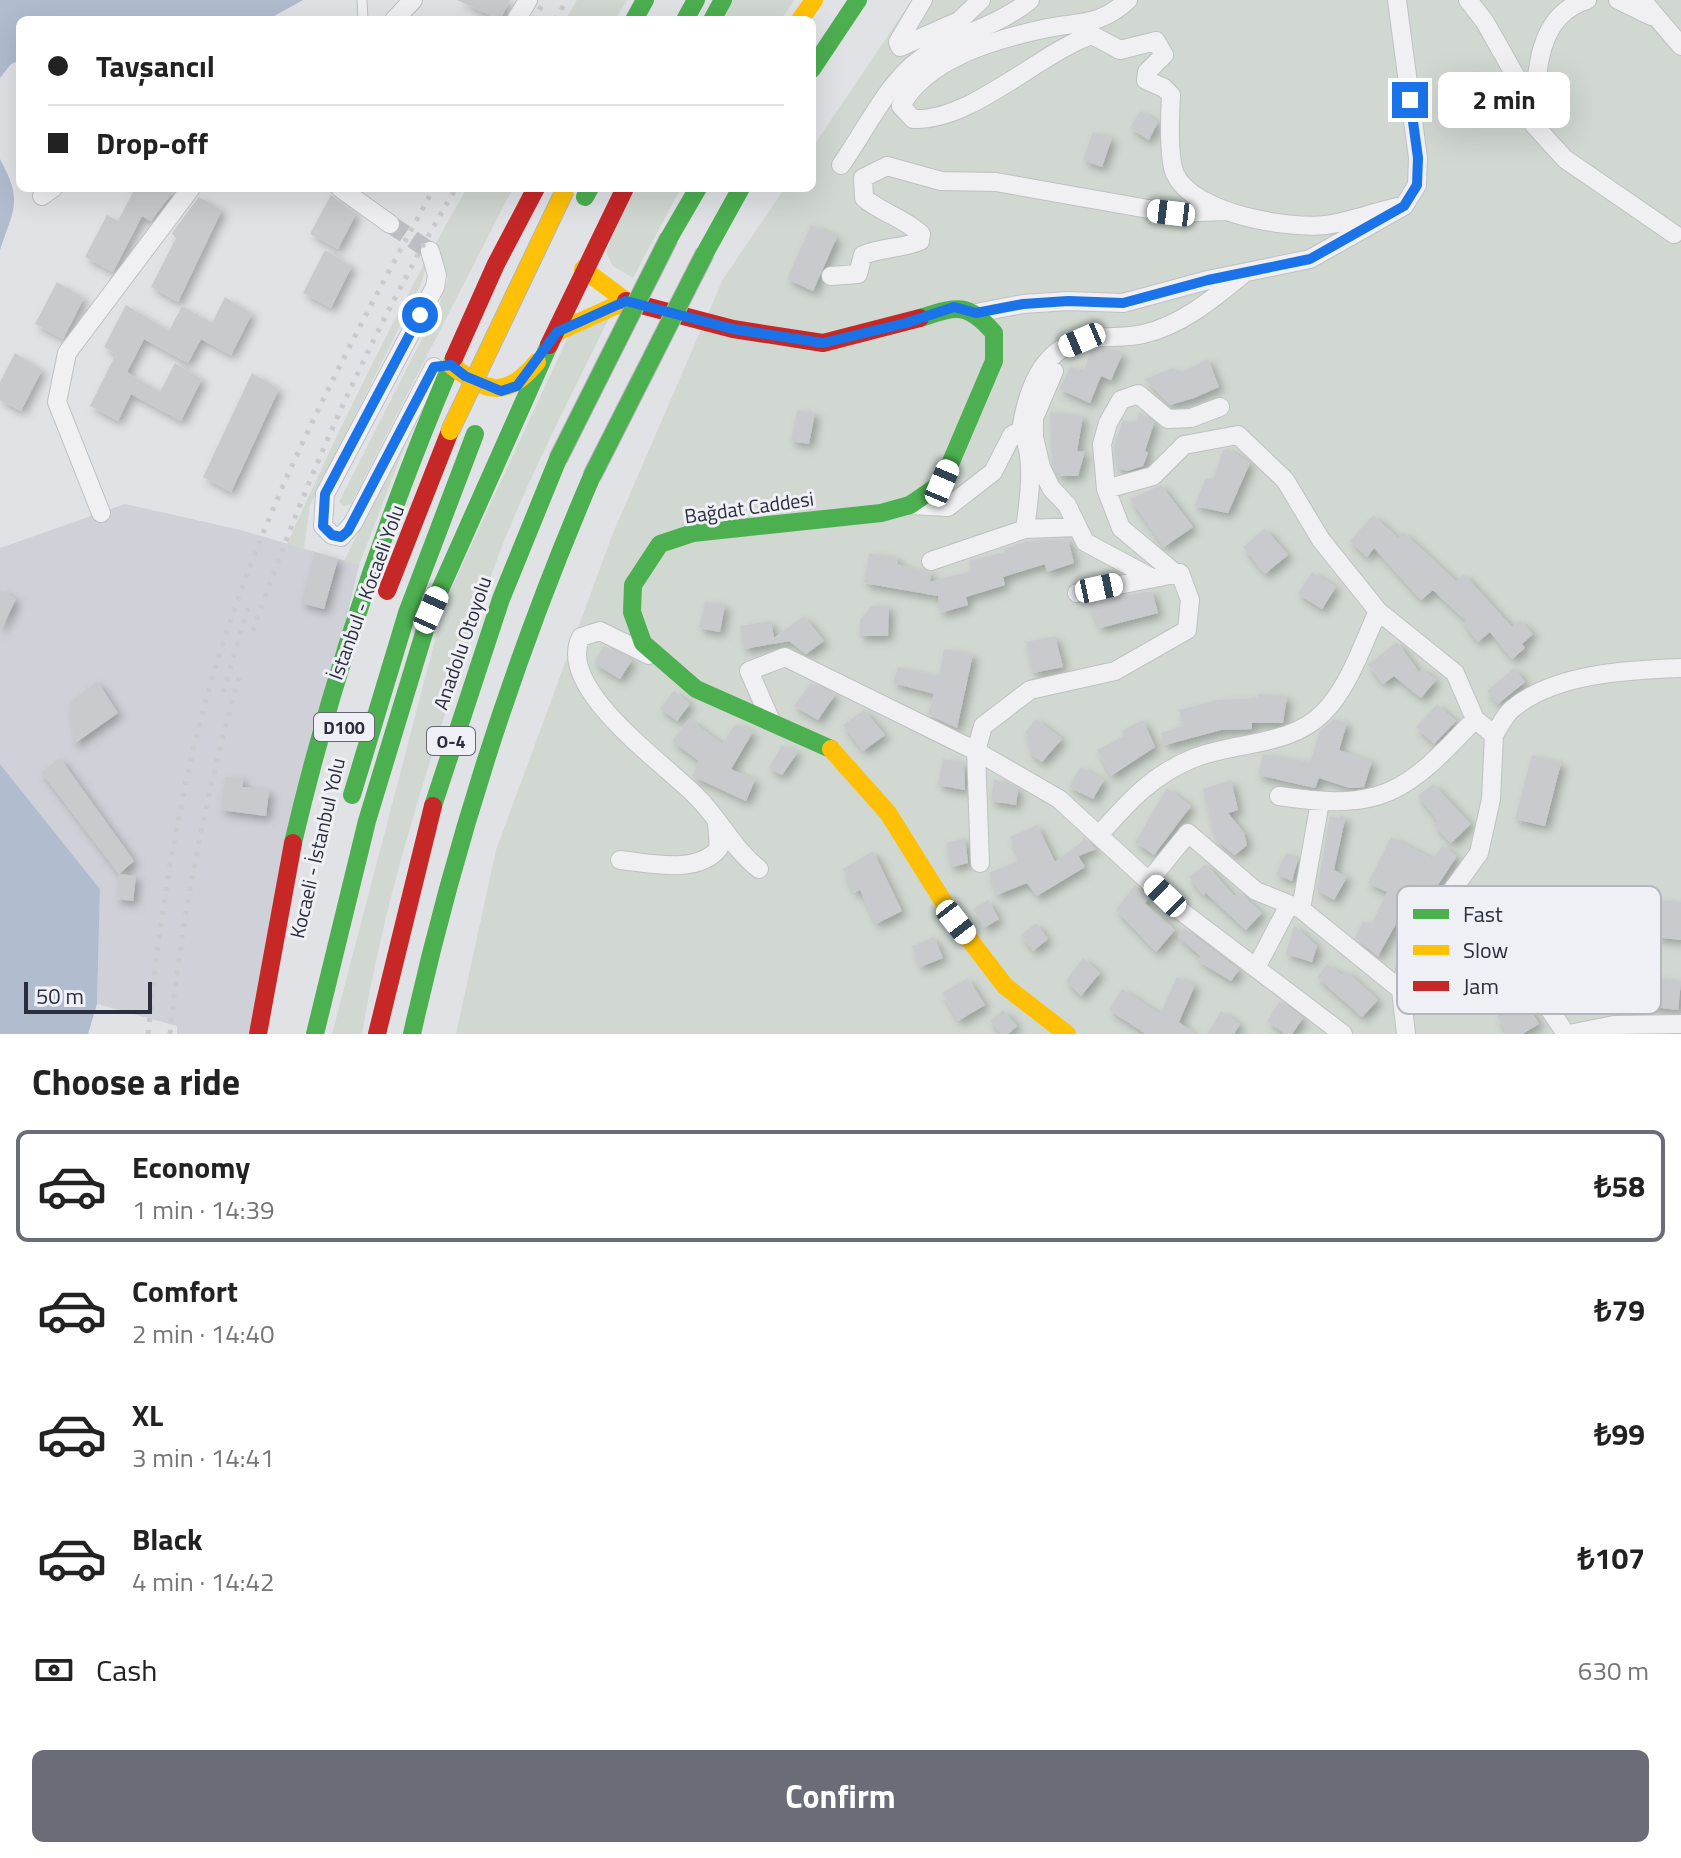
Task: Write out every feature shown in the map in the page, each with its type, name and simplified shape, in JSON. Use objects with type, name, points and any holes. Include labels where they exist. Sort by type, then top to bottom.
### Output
[{"type":"main road","points":[[816,63],[858,0]]},
{"type":"main road","points":[[258,1034],[270,944],[344,651],[442,366],[506,239],[534,192]]},
{"type":"main road","name":"İstanbul - Kocaeli Yolu","points":[[380,610],[450,431],[565,192]]},
{"type":"main road","points":[[315,1034],[367,821],[431,610],[583,269],[623,192]]},
{"type":"main road","name":"Anadolu Otoyolu","points":[[377,1034],[401,920],[440,776],[485,638],[558,459],[669,238],[696,192]]},
{"type":"main road","name":"O-4","points":[[412,1034],[434,930],[478,776],[554,559],[592,476],[739,192]]},
{"type":"main road","points":[[506,239],[536,234],[563,250],[626,301],[733,329],[823,343],[906,323],[954,307],[976,313]]},
{"type":"main road","points":[[442,366],[501,391],[517,386],[557,332],[626,301]]},
{"type":"main road","name":"Bağdat Caddesi","points":[[976,313],[994,333],[994,361],[942,483],[910,505],[881,513],[693,533],[660,544],[645,562],[633,585],[632,612],[643,643],[696,689],[836,751],[888,813],[956,922],[1005,986],[1067,1034]]},
{"type":"main road","name":"Kocaeli - İstanbul Yolu","points":[[349,807],[371,716],[412,590],[507,364]]},
{"type":"main road","points":[[276,1034],[303,894]]},
{"type":"main road","name":"Kocaeli - İstanbul Yolu","points":[[300,1034],[317,945]]},
{"type":"street","points":[[398,16],[413,0]]},
{"type":"street","points":[[923,0],[905,25],[898,42],[900,47],[915,44],[959,21],[981,0]]},
{"type":"street","points":[[841,165],[902,76],[920,59],[1009,15],[1030,0]]},
{"type":"street","points":[[1128,0],[1105,19],[1041,29],[931,69],[911,88],[901,106],[913,119],[951,110],[1092,35],[1120,50],[1156,41],[1163,48],[1164,55],[1147,72],[1146,80],[1164,88],[1171,95],[1172,166],[1176,178],[1195,194],[1226,211],[1290,224],[1328,225],[1404,206]]},
{"type":"street","points":[[976,313],[1023,304],[1068,301],[1123,303],[1310,259],[1404,206],[1417,185],[1418,158],[1397,0]]},
{"type":"street","points":[[1468,0],[1485,22],[1520,84],[1534,125],[1565,159],[1679,233]]},
{"type":"street","points":[[1534,125],[1537,75],[1547,32],[1557,19],[1587,0]]},
{"type":"street","points":[[1618,0],[1660,22]]},
{"type":"street","points":[[1642,0],[1681,46]]},
{"type":"street","points":[[831,276],[858,274],[863,255],[877,249],[907,247],[920,241],[921,234],[911,225],[876,208],[864,198],[863,178],[887,166],[933,180],[996,182],[1155,211],[1203,214],[1226,211]]},
{"type":"street","points":[[101,513],[57,402],[67,353],[188,192]]},
{"type":"street","points":[[346,192],[390,224]]},
{"type":"street","points":[[430,251],[437,275],[435,287],[325,494],[323,526],[332,535],[341,537],[353,523],[442,366]]},
{"type":"street","points":[[1025,529],[1029,497],[1026,439],[1021,430],[1026,397],[1043,364],[1063,348],[1082,340],[1145,334],[1179,320],[1214,298],[1244,273]]},
{"type":"street","points":[[1064,362],[1045,385],[1034,418],[1034,437],[1041,467],[1051,488],[1067,505],[1085,542],[1152,578]]},
{"type":"street","points":[[1176,574],[1121,528],[1106,489],[1102,444],[1108,423],[1121,400],[1138,394],[1168,419],[1191,418],[1220,407]]},
{"type":"street","points":[[910,505],[948,507],[993,472],[1012,435],[1021,430]]},
{"type":"street","points":[[1106,489],[1153,476],[1184,445],[1238,435],[1285,480],[1321,540],[1378,611],[1455,673],[1475,719],[1494,735]]},
{"type":"street","points":[[931,561],[1025,529],[1078,527]]},
{"type":"street","points":[[980,863],[976,751],[983,726],[1030,690],[1115,671],[1187,630],[1190,600],[1180,573],[1077,593]]},
{"type":"street","points":[[1100,834],[1142,786],[1180,765],[1246,743],[1292,737],[1324,712],[1354,664],[1378,611]]},
{"type":"street","points":[[663,660],[600,631],[581,637],[574,657],[580,677],[603,708],[698,797],[737,852],[759,869]]},
{"type":"street","points":[[771,721],[749,671],[785,657],[976,751],[1059,799],[1181,911],[1343,1034]]},
{"type":"street","points":[[1455,886],[1479,853],[1491,799],[1494,735],[1512,710],[1561,683],[1647,669],[1681,668]]},
{"type":"street","points":[[1279,796],[1352,803],[1401,787],[1435,761],[1475,719]]},
{"type":"street","points":[[1256,968],[1295,907],[1320,802]]},
{"type":"street","points":[[620,860],[693,864],[711,858],[719,848],[716,820]]},
{"type":"street","points":[[1149,881],[1188,833],[1256,891],[1295,907],[1397,987]]},
{"type":"street","points":[[1404,1014],[1406,1034]]},
{"type":"street","points":[[1554,1014],[1568,1034],[1614,1025],[1681,1024]]},
{"type":"shaded area","points":[[577,0],[627,0],[617,16],[567,16]]},
{"type":"shaded area","points":[[731,0],[794,0],[784,16],[722,16]]},
{"type":"shaded area","points":[[912,0],[1681,0],[1681,1034],[456,1034],[496,850],[613,533],[723,279],[782,192],[816,192],[816,142]]},
{"type":"shaded area","points":[[465,192],[511,192],[351,504],[344,506],[339,502],[439,305],[448,278],[431,253]]},
{"type":"shaded area","points":[[631,192],[679,192],[633,278],[613,266],[606,253]]},
{"type":"shaded area","points":[[429,256],[421,284],[310,505],[304,549],[287,544],[350,408]]},
{"type":"shaded area","points":[[612,312],[526,489],[487,586],[411,823],[379,949],[362,1034],[332,1034],[445,602],[568,337]]},
{"type":"shaded area","points":[[417,414],[359,565],[344,561]]},
{"type":"shaded area","points":[[125,504],[241,530],[359,565],[249,1034],[177,1034],[177,1026],[97,1004],[100,889],[0,764],[0,548]]},
{"type":"water","points":[[0,0],[303,0],[274,16],[16,16],[16,62],[0,78]]},
{"type":"water","points":[[0,159],[12,185],[14,204],[0,250]]},
{"type":"water","points":[[0,764],[100,889],[97,1004],[88,1034],[0,1034]]},
{"type":"building","points":[[457,0],[510,0],[502,16],[491,16]]},
{"type":"building","points":[[1140,111],[1158,122],[1149,140],[1130,128]]},
{"type":"building","points":[[1093,132],[1112,138],[1102,167],[1083,160]]},
{"type":"building","points":[[133,192],[173,192],[151,221],[142,216],[113,272],[85,257],[107,215],[118,221]]},
{"type":"building","points":[[331,195],[356,214],[338,249],[310,234]]},
{"type":"building","points":[[199,197],[222,210],[178,302],[151,287],[176,238],[172,233]]},
{"type":"building","points":[[811,225],[837,237],[813,291],[787,279]]},
{"type":"building","points":[[325,250],[352,266],[331,308],[303,293]]},
{"type":"building","points":[[57,282],[84,298],[63,339],[35,324]]},
{"type":"building","points":[[225,297],[252,314],[231,355],[201,339],[188,363],[144,339],[127,372],[160,392],[175,363],[202,379],[181,421],[131,394],[118,421],[90,406],[116,354],[104,347],[126,305],[169,331],[182,306],[212,323]]},
{"type":"building","points":[[1110,349],[1122,355],[1111,380],[1101,376],[1090,403],[1059,389],[1071,366],[1083,373],[1091,350]]},
{"type":"building","points":[[15,353],[42,370],[21,411],[0,400],[0,382]]},
{"type":"building","points":[[1208,359],[1219,387],[1194,398],[1170,405],[1145,379],[1173,368],[1177,374]]},
{"type":"building","points":[[252,373],[279,389],[231,492],[203,477]]},
{"type":"building","points":[[797,410],[815,413],[809,444],[791,441]]},
{"type":"building","points":[[1050,412],[1083,416],[1077,451],[1085,451],[1078,476],[1059,476],[1052,463]]},
{"type":"building","points":[[1139,412],[1154,423],[1145,451],[1148,453],[1143,466],[1127,471],[1116,467],[1114,445],[1123,421],[1137,422]]},
{"type":"building","points":[[1228,449],[1250,463],[1228,513],[1194,506],[1206,478],[1213,480],[1223,450]]},
{"type":"building","points":[[1161,485],[1193,527],[1164,547],[1130,499]]},
{"type":"building","points":[[1373,515],[1398,538],[1403,532],[1456,581],[1464,574],[1512,627],[1520,620],[1533,634],[1522,644],[1525,648],[1512,659],[1490,632],[1478,642],[1463,623],[1466,621],[1433,590],[1421,600],[1374,548],[1367,557],[1350,541]]},
{"type":"building","points":[[1265,528],[1288,555],[1265,574],[1243,547]]},
{"type":"building","points":[[1068,539],[1074,563],[1047,572],[1045,564],[1003,577],[1005,585],[966,597],[968,605],[940,613],[938,596],[864,583],[869,553],[898,558],[897,564],[931,573],[930,582],[972,571],[969,561],[1005,552],[1004,549],[1027,541]]},
{"type":"building","points":[[315,552],[338,559],[324,609],[301,603]]},
{"type":"building","points":[[1312,572],[1336,587],[1322,609],[1298,594]]},
{"type":"building","points":[[0,590],[16,599],[0,632]]},
{"type":"building","points":[[1152,591],[1158,613],[1100,628],[1088,603]]},
{"type":"building","points":[[705,601],[725,605],[720,632],[699,628]]},
{"type":"building","points":[[871,606],[889,606],[888,636],[860,636],[860,620]]},
{"type":"building","points":[[804,616],[824,641],[806,654],[789,641],[744,649],[740,626],[771,621],[774,638]]},
{"type":"building","points":[[1055,636],[1063,667],[1033,673],[1026,642]]},
{"type":"building","points":[[1397,642],[1419,672],[1422,669],[1436,680],[1421,698],[1394,676],[1383,684],[1368,664]]},
{"type":"building","points":[[604,646],[632,660],[620,679],[594,663]]},
{"type":"building","points":[[944,649],[973,654],[957,728],[928,714],[934,694],[893,683],[898,667],[939,677]]},
{"type":"building","points":[[1514,668],[1525,682],[1498,704],[1487,691]]},
{"type":"building","points":[[97,681],[118,713],[74,744],[70,702]]},
{"type":"building","points":[[811,683],[835,695],[818,720],[794,706]]},
{"type":"building","points":[[674,691],[690,704],[677,721],[660,708]]},
{"type":"building","points":[[1258,694],[1287,696],[1283,723],[1252,723],[1252,729],[1221,730],[1165,745],[1161,733],[1184,726],[1179,710],[1218,700],[1258,698]]},
{"type":"building","points":[[1437,704],[1456,721],[1434,744],[1416,727]]},
{"type":"building","points":[[864,710],[885,735],[863,751],[843,725]]},
{"type":"building","points":[[689,719],[722,744],[735,724],[753,732],[731,769],[755,780],[746,801],[692,776],[699,761],[672,741]]},
{"type":"building","points":[[1036,719],[1062,739],[1042,762],[1031,754],[1026,731]]},
{"type":"building","points":[[1334,719],[1347,723],[1339,750],[1372,761],[1364,787],[1350,788],[1319,778],[1315,788],[1258,775],[1263,754],[1310,762],[1320,731]]},
{"type":"building","points":[[1143,720],[1155,747],[1111,776],[1097,750],[1124,736],[1122,731]]},
{"type":"building","points":[[782,745],[798,752],[782,775],[769,768]]},
{"type":"building","points":[[1532,755],[1561,763],[1545,826],[1515,819]]},
{"type":"building","points":[[60,758],[134,861],[119,874],[41,772]]},
{"type":"building","points":[[943,759],[964,763],[965,790],[938,785]]},
{"type":"building","points":[[1080,767],[1104,780],[1093,799],[1069,787]]},
{"type":"building","points":[[225,777],[243,778],[242,787],[269,790],[266,816],[221,810]]},
{"type":"building","points":[[994,779],[1018,789],[1016,805],[991,801]]},
{"type":"building","points":[[1231,780],[1238,810],[1228,813],[1244,833],[1247,845],[1235,855],[1217,841],[1203,789]]},
{"type":"building","points":[[1433,784],[1471,824],[1451,843],[1434,825],[1438,821],[1418,796]]},
{"type":"building","points":[[1167,788],[1191,806],[1154,855],[1135,842]]},
{"type":"building","points":[[1341,814],[1345,819],[1334,870],[1347,877],[1334,900],[1317,890],[1330,816],[1339,818]]},
{"type":"building","points":[[1037,825],[1055,862],[1083,841],[1083,837],[1096,849],[1078,856],[1085,867],[1037,896],[1027,883],[997,895],[989,873],[1020,860],[1010,837]]},
{"type":"building","points":[[1391,837],[1433,859],[1442,846],[1457,856],[1437,886],[1397,886],[1397,922],[1378,956],[1355,938],[1363,921],[1371,925],[1387,892],[1368,883]]},
{"type":"building","points":[[965,838],[968,863],[951,867],[946,843]]},
{"type":"building","points":[[873,851],[902,911],[876,924],[860,890],[854,893],[843,869]]},
{"type":"building","points":[[1286,853],[1298,859],[1292,881],[1276,874]]},
{"type":"building","points":[[1206,864],[1234,896],[1238,891],[1262,913],[1246,930],[1206,893],[1203,895],[1189,877]]},
{"type":"building","points":[[119,874],[136,876],[133,901],[116,899]]},
{"type":"building","points":[[1135,885],[1149,898],[1145,903],[1175,930],[1156,952],[1116,910]]},
{"type":"building","points":[[988,900],[999,919],[984,928],[973,909]]},
{"type":"building","points":[[1661,900],[1681,902],[1681,940],[1661,938]]},
{"type":"building","points":[[1036,923],[1048,939],[1033,951],[1021,935]]},
{"type":"building","points":[[1294,925],[1317,946],[1312,962],[1286,954]]},
{"type":"building","points":[[1184,928],[1239,970],[1231,981],[1198,961],[1201,956],[1178,937]]},
{"type":"building","points":[[934,937],[943,958],[920,967],[912,946]]},
{"type":"building","points":[[1083,958],[1100,973],[1081,996],[1066,981]]},
{"type":"building","points":[[1327,964],[1342,975],[1346,971],[1378,1000],[1362,1017],[1317,977]]},
{"type":"building","points":[[1177,977],[1195,985],[1179,1022],[1196,1034],[1146,1034],[1109,1010],[1122,989],[1160,1014]]},
{"type":"building","points":[[968,978],[985,1005],[958,1021],[942,993]]},
{"type":"building","points":[[1661,978],[1681,981],[1678,1010],[1661,1008]]},
{"type":"building","points":[[1280,1001],[1303,1018],[1292,1034],[1285,1034],[1267,1021]]},
{"type":"building","points":[[1003,1010],[1017,1026],[1008,1034],[1001,1034],[990,1021]]},
{"type":"building","points":[[1221,1011],[1240,1024],[1234,1034],[1207,1034]]},
{"type":"building","points":[[1533,1014],[1539,1024],[1522,1034],[1507,1034],[1497,1016]]},
{"type":"tunnel","points":[[390,224],[430,251]]},
{"type":"railway","points":[[535,16],[545,0]]},
{"type":"railway","points":[[557,16],[567,0]]},
{"type":"railway","points":[[148,1034],[176,833],[197,734],[225,637],[268,521],[319,408],[432,192]]},
{"type":"railway","points":[[253,631],[295,516],[343,404],[397,295],[454,192]]},
{"type":"railway","points":[[223,692],[248,608]]},
{"type":"railway","points":[[170,1034],[181,943],[197,854],[239,677]]},
{"type":"traffic: fast","points":[[636,16],[645,0]]},
{"type":"traffic: fast","points":[[687,16],[696,0]]},
{"type":"traffic: fast","points":[[714,16],[723,0]]},
{"type":"traffic: fast","points":[[816,63],[858,0]]},
{"type":"traffic: fast","points":[[585,197],[588,192]]},
{"type":"traffic: fast","points":[[669,238],[696,192]]},
{"type":"traffic: fast","points":[[705,253],[739,192]]},
{"type":"traffic: fast","points":[[558,459],[669,238]]},
{"type":"traffic: fast","points":[[592,476],[705,253]]},
{"type":"traffic: fast","points":[[831,749],[696,689],[643,643],[632,612],[633,585],[660,544],[693,533],[881,513],[910,505],[942,483],[994,361],[994,333],[976,316],[961,309],[920,318]]},
{"type":"traffic: fast","points":[[315,1034],[367,821],[431,610],[549,345]]},
{"type":"traffic: fast","points":[[293,843],[325,719],[363,597],[406,477],[454,358]]},
{"type":"traffic: fast","points":[[352,795],[407,613],[475,434]]},
{"type":"traffic: fast","points":[[433,806],[501,599],[558,459]]},
{"type":"traffic: fast","points":[[412,1034],[447,891],[489,751],[537,613],[592,476]]},
{"type":"traffic: slow","points":[[803,16],[814,0]]},
{"type":"traffic: slow","points":[[450,431],[564,192]]},
{"type":"traffic: slow","points":[[557,332],[626,301],[583,269]]},
{"type":"traffic: slow","points":[[451,365],[475,381],[496,388],[515,382],[537,362]]},
{"type":"traffic: slow","points":[[831,749],[888,813],[956,922],[1005,986],[1067,1034]]},
{"type":"traffic: jam","points":[[454,358],[496,264],[534,192]]},
{"type":"traffic: jam","points":[[549,345],[623,192]]},
{"type":"traffic: jam","points":[[626,301],[733,329],[823,343],[920,318]]},
{"type":"traffic: jam","points":[[387,591],[450,431]]},
{"type":"traffic: jam","points":[[377,1034],[433,806]]},
{"type":"traffic: jam","points":[[258,1034],[293,843]]},
{"type":"route","points":[[420,315],[325,494],[321,509],[323,526],[332,535],[341,537],[348,531],[434,367],[440,364],[451,365],[465,376],[501,391],[517,386],[557,332],[626,301],[733,329],[823,343],[906,323],[954,307],[976,313],[1023,304],[1068,301],[1123,303],[1208,280],[1310,259],[1404,206],[1417,185],[1418,158],[1410,100]]}]
